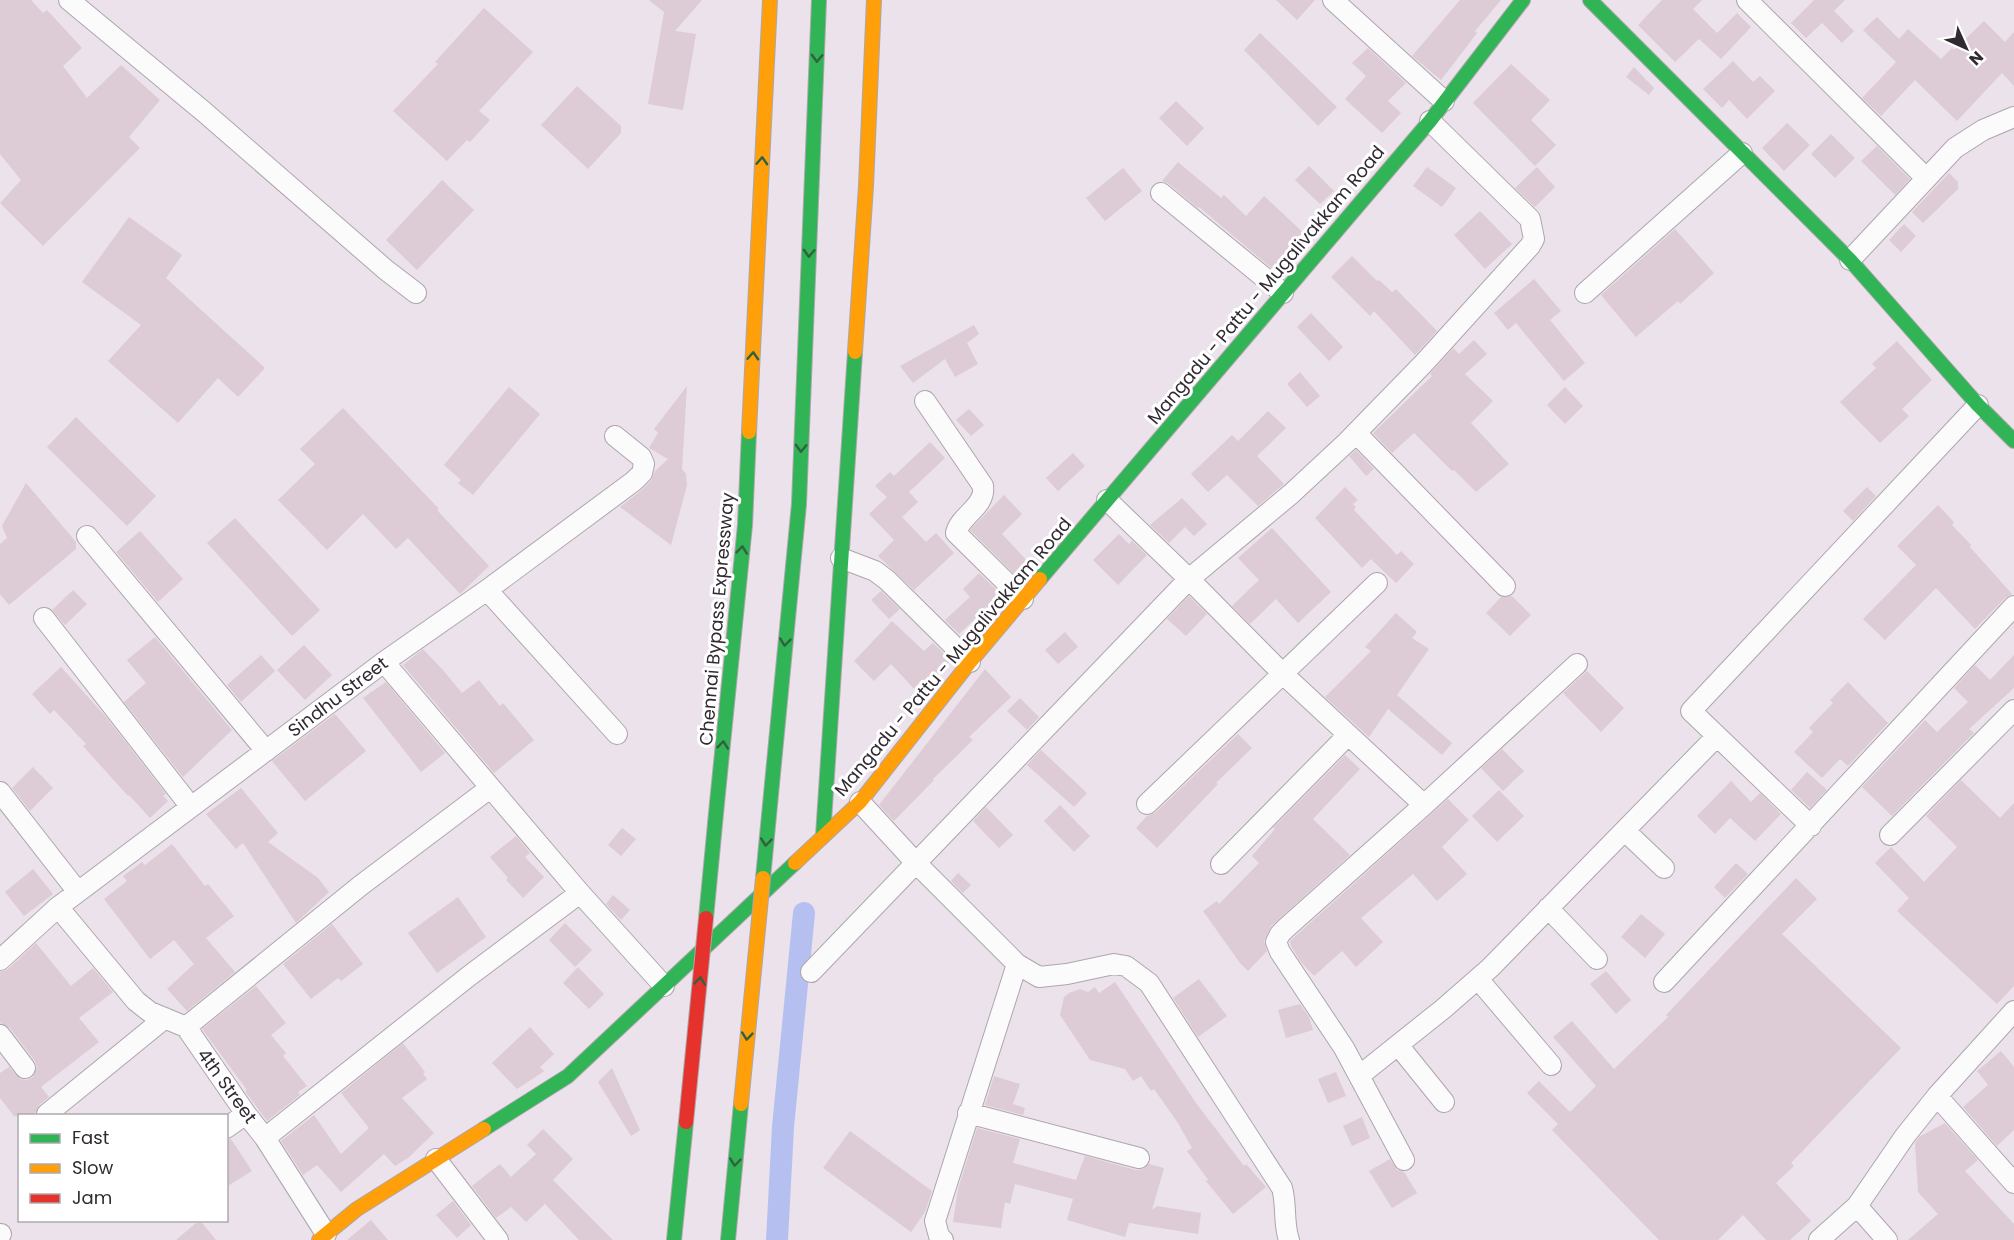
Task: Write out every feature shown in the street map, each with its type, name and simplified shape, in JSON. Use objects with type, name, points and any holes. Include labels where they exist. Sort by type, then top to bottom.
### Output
[{"type":"main road","name":"Chennai Bypass Expressway","points":[[674,1240],[745,525],[770,0]]},
{"type":"main road","points":[[728,1240],[799,504],[819,0]]},
{"type":"main road","points":[[822,836],[866,186],[874,0]]},
{"type":"main road","name":"Mangadu - Pattu - Mugalivakkam Road","points":[[323,1237],[357,1209],[568,1076],[860,802],[970,662],[1430,121],[1523,0]]},
{"type":"main road","points":[[1590,0],[1850,260],[1978,405],[2011,431]]},
{"type":"street","points":[[69,0],[416,293]]},
{"type":"street","points":[[1333,0],[1444,101]]},
{"type":"street","points":[[1747,0],[1926,178]]},
{"type":"street","points":[[1850,260],[1954,148],[1983,130],[2014,117]]},
{"type":"street","points":[[811,972],[1190,579],[1291,494],[1356,433],[1424,363],[1530,246],[1534,239],[1530,219],[1430,121]]},
{"type":"street","points":[[1585,293],[1742,153]]},
{"type":"street","points":[[1161,193],[1283,293]]},
{"type":"street","points":[[925,401],[983,486],[983,497],[958,526],[956,533],[1023,599]]},
{"type":"street","points":[[1811,826],[1691,711],[1978,405]]},
{"type":"street","points":[[1356,433],[1505,586]]},
{"type":"street","name":"Sindhu Street","points":[[0,960],[58,907],[384,662],[487,590],[634,481],[642,472],[644,464],[641,457],[615,436]]},
{"type":"street","points":[[1107,500],[1190,579],[1347,736],[1424,805]]},
{"type":"street","points":[[87,536],[266,751]]},
{"type":"street","points":[[841,558],[875,571],[887,580],[970,662]]},
{"type":"street","points":[[1147,804],[1377,583]]},
{"type":"street","points":[[487,590],[617,734]]},
{"type":"street","points":[[1664,982],[2014,606]]},
{"type":"street","points":[[44,618],[191,807]]},
{"type":"street","points":[[384,662],[580,893],[664,986]]},
{"type":"street","points":[[1404,1160],[1344,1048],[1280,952],[1276,942],[1286,928],[1577,664]]},
{"type":"street","points":[[1890,835],[2014,710]]},
{"type":"street","points":[[1221,864],[1347,736]]},
{"type":"street","points":[[1359,1076],[1478,979],[1717,736]]},
{"type":"street","points":[[58,907],[136,1001],[150,1012],[186,1027],[360,886],[490,788]]},
{"type":"street","points":[[0,792],[78,892]]},
{"type":"street","points":[[860,802],[917,864],[1017,964],[1039,977],[1067,975],[1114,964],[1126,966],[1149,983],[1282,1188],[1286,1202],[1286,1232],[1290,1240]]},
{"type":"street","points":[[1625,831],[1664,868]]},
{"type":"street","points":[[265,1138],[469,976],[580,893]]},
{"type":"street","points":[[1548,908],[1597,958]]},
{"type":"street","points":[[943,1240],[939,1236],[935,1221],[1017,964]]},
{"type":"street","points":[[1478,979],[1551,1065]]},
{"type":"street","points":[[1819,1240],[1857,1206],[1905,1136],[1937,1096],[2014,1011]]},
{"type":"street","points":[[47,1114],[165,1018]]},
{"type":"street","name":"4th Street","points":[[186,1027],[265,1138],[323,1237]]},
{"type":"street","points":[[0,1035],[25,1068]]},
{"type":"street","points":[[1398,1046],[1444,1102]]},
{"type":"street","points":[[1937,1096],[2014,1183]]},
{"type":"street","points":[[968,1113],[1139,1158]]},
{"type":"street","points":[[228,1127],[246,1114]]},
{"type":"street","points":[[436,1160],[498,1240]]},
{"type":"street","points":[[1857,1206],[1887,1240]]},
{"type":"building","points":[[0,0],[31,0],[43,13],[47,10],[82,48],[63,66],[87,98],[121,65],[160,100],[129,137],[140,148],[43,246],[0,203],[21,180],[0,154]]},
{"type":"building","points":[[649,0],[702,0],[675,31],[696,34],[683,110],[648,104],[664,12]]},
{"type":"building","points":[[1276,0],[1315,0],[1297,20]]},
{"type":"building","points":[[1460,0],[1501,0],[1475,31],[1477,33],[1441,80],[1412,56]]},
{"type":"building","points":[[1662,0],[1702,0],[1693,9],[1717,33],[1737,13],[1751,27],[1721,59],[1699,39],[1675,62],[1638,25]]},
{"type":"building","points":[[1814,0],[1845,0],[1834,11],[1854,31],[1842,43],[1822,23],[1806,38],[1791,23]]},
{"type":"building","points":[[484,8],[533,52],[479,111],[490,120],[470,142],[467,140],[447,161],[393,111],[438,64],[435,62]]},
{"type":"building","points":[[1877,17],[1899,39],[1908,29],[1941,59],[1952,48],[1954,50],[1984,21],[2005,42],[2014,32],[2014,86],[2002,73],[1957,121],[1915,80],[1881,116],[1862,98],[1896,62],[1863,30]]},
{"type":"building","points":[[1260,33],[1337,107],[1318,126],[1244,50]]},
{"type":"building","points":[[1368,48],[1406,83],[1388,101],[1401,113],[1382,133],[1345,99],[1366,76],[1352,63]]},
{"type":"building","points":[[1733,61],[1753,82],[1760,76],[1775,91],[1747,119],[1729,100],[1722,108],[1703,89]]},
{"type":"building","points":[[1511,64],[1550,100],[1531,120],[1556,145],[1535,166],[1473,103]]},
{"type":"building","points":[[1634,67],[1654,88],[1649,95],[1626,77]]},
{"type":"building","points":[[577,86],[621,126],[621,133],[588,169],[541,125]]},
{"type":"building","points":[[1176,101],[1204,128],[1187,146],[1159,118]]},
{"type":"building","points":[[1787,123],[1810,145],[1784,171],[1762,148]]},
{"type":"building","points":[[1831,134],[1855,158],[1835,178],[1811,154]]},
{"type":"building","points":[[1877,146],[1910,179],[1895,195],[1861,161]]},
{"type":"building","points":[[1178,162],[1221,198],[1224,195],[1246,216],[1264,196],[1309,238],[1275,271],[1199,207],[1162,181]]},
{"type":"building","points":[[1309,166],[1334,191],[1320,204],[1295,180]]},
{"type":"building","points":[[1427,167],[1456,188],[1442,207],[1413,186]]},
{"type":"building","points":[[1537,167],[1555,187],[1535,207],[1515,188]]},
{"type":"building","points":[[1123,168],[1142,191],[1105,221],[1086,198]]},
{"type":"building","points":[[1949,173],[1958,182],[1958,189],[1923,223],[1912,212]]},
{"type":"building","points":[[442,180],[474,210],[417,270],[386,240]]},
{"type":"building","points":[[1480,211],[1512,244],[1485,269],[1454,235]]},
{"type":"building","points":[[129,217],[182,255],[166,278],[265,368],[238,397],[218,378],[178,423],[108,361],[141,325],[82,282]]},
{"type":"building","points":[[1904,224],[1916,236],[1901,252],[1889,240]]},
{"type":"building","points":[[1675,229],[1714,273],[1680,304],[1678,301],[1636,337],[1601,295]]},
{"type":"building","points":[[1352,256],[1377,281],[1379,280],[1392,292],[1396,289],[1437,331],[1415,355],[1374,311],[1370,316],[1331,277]]},
{"type":"building","points":[[1534,279],[1561,311],[1550,320],[1585,363],[1564,381],[1516,323],[1508,330],[1494,313]]},
{"type":"building","points":[[1311,313],[1343,347],[1329,361],[1297,327]]},
{"type":"building","points":[[974,325],[979,334],[967,343],[978,364],[955,377],[945,359],[913,383],[900,366]]},
{"type":"building","points":[[1474,340],[1487,354],[1465,374],[1493,401],[1471,423],[1509,464],[1476,492],[1414,433],[1392,453],[1373,433],[1432,376],[1430,374],[1453,348],[1459,354]]},
{"type":"building","points":[[1897,341],[1932,380],[1902,409],[1909,416],[1880,443],[1840,402],[1876,368],[1872,364]]},
{"type":"building","points":[[1300,372],[1320,396],[1307,407],[1287,384]]},
{"type":"building","points":[[687,386],[682,469],[686,474],[687,485],[671,545],[620,507],[651,481],[655,471],[668,459],[649,448],[658,433],[654,429]]},
{"type":"building","points":[[509,387],[540,414],[473,495],[458,483],[461,480],[444,465]]},
{"type":"building","points":[[1565,387],[1583,406],[1565,424],[1547,405]]},
{"type":"building","points":[[343,408],[439,509],[437,510],[489,566],[460,594],[408,538],[396,549],[363,514],[327,550],[278,500],[315,464],[300,449]]},
{"type":"building","points":[[969,409],[984,425],[971,436],[956,420]]},
{"type":"building","points":[[1268,411],[1286,428],[1257,456],[1284,484],[1258,506],[1227,475],[1208,492],[1191,474],[1232,435],[1238,441]]},
{"type":"building","points":[[76,417],[156,496],[127,526],[47,447]]},
{"type":"building","points":[[930,442],[945,458],[909,492],[918,502],[902,517],[926,542],[936,533],[954,553],[914,590],[878,556],[894,540],[869,514],[887,497],[875,486],[890,472],[894,476]]},
{"type":"building","points":[[1356,450],[1374,469],[1366,476],[1349,456]]},
{"type":"building","points":[[1073,453],[1085,466],[1058,491],[1046,478]]},
{"type":"building","points":[[26,483],[76,542],[76,549],[9,605],[0,594],[0,544],[7,538],[2,526]]},
{"type":"building","points":[[1345,487],[1358,500],[1353,504],[1356,507],[1354,510],[1397,555],[1401,551],[1414,564],[1396,583],[1371,559],[1362,568],[1315,518]]},
{"type":"building","points":[[1867,487],[1876,496],[1853,521],[1843,511]]},
{"type":"building","points":[[1004,495],[1022,514],[1002,534],[1031,565],[1019,579],[970,530]]},
{"type":"building","points":[[1182,498],[1207,524],[1194,536],[1185,527],[1169,543],[1150,525]]},
{"type":"building","points":[[1938,505],[1954,522],[1952,525],[1971,545],[1970,547],[2012,594],[2005,598],[1975,629],[1936,588],[1885,640],[1863,619],[1916,565],[1897,546]]},
{"type":"building","points":[[235,518],[320,610],[292,636],[207,543]]},
{"type":"building","points":[[1272,528],[1331,592],[1298,623],[1276,599],[1250,624],[1232,606],[1259,580],[1238,558]]},
{"type":"building","points":[[140,531],[183,579],[158,602],[116,552]]},
{"type":"building","points":[[1119,534],[1129,544],[1132,541],[1147,555],[1118,585],[1093,560]]},
{"type":"building","points":[[979,573],[1004,597],[988,616],[983,611],[959,634],[945,620],[970,597],[963,589]]},
{"type":"building","points":[[73,590],[87,604],[65,625],[52,610]]},
{"type":"building","points":[[881,591],[900,609],[889,619],[871,600]]},
{"type":"building","points":[[1189,596],[1207,614],[1186,636],[1167,619]]},
{"type":"building","points":[[1512,596],[1531,615],[1510,636],[1486,613],[1501,597]]},
{"type":"building","points":[[1396,613],[1417,632],[1412,638],[1429,649],[1397,695],[1452,743],[1442,755],[1388,709],[1369,737],[1325,697],[1371,651],[1365,647]]},
{"type":"building","points":[[892,621],[924,651],[933,643],[951,660],[939,674],[937,672],[916,691],[891,664],[874,681],[854,661]]},
{"type":"building","points":[[1065,632],[1078,647],[1058,664],[1045,650]]},
{"type":"building","points":[[155,637],[232,730],[183,777],[124,702],[146,683],[127,660]]},
{"type":"building","points":[[304,645],[332,675],[305,700],[277,670]]},
{"type":"building","points":[[423,649],[462,693],[479,680],[500,706],[503,703],[534,740],[494,773],[403,665]]},
{"type":"building","points":[[261,655],[275,671],[241,702],[227,685]]},
{"type":"building","points":[[2014,655],[2014,688],[1969,729],[1974,733],[1892,816],[1862,787],[1925,720],[1937,732],[1968,702],[1954,688],[1975,665],[1990,680]]},
{"type":"building","points":[[61,667],[106,717],[166,794],[163,796],[168,801],[150,818],[83,746],[86,744],[54,710],[50,714],[32,694]]},
{"type":"building","points":[[985,669],[1011,697],[969,737],[973,740],[894,821],[879,805]]},
{"type":"building","points":[[1587,671],[1624,708],[1601,732],[1563,693]]},
{"type":"building","points":[[386,682],[445,753],[421,772],[363,698]]},
{"type":"building","points":[[1848,682],[1888,723],[1848,766],[1840,759],[1822,778],[1794,752],[1813,732],[1809,728],[1833,703],[1830,700]]},
{"type":"building","points":[[1020,698],[1039,717],[1027,730],[1007,711]]},
{"type":"building","points":[[335,714],[366,751],[305,801],[272,761]]},
{"type":"building","points":[[1238,734],[1252,748],[1216,783],[1218,784],[1157,848],[1136,828],[1147,816],[1155,813]]},
{"type":"building","points":[[1502,749],[1524,771],[1503,791],[1481,768]]},
{"type":"building","points":[[1041,750],[1087,793],[1074,807],[1027,765]]},
{"type":"building","points":[[1345,755],[1360,769],[1313,819],[1350,855],[1271,926],[1264,941],[1267,951],[1248,971],[1203,911],[1217,901],[1219,904],[1259,863],[1252,856],[1275,829],[1273,828]]},
{"type":"building","points":[[33,767],[53,788],[30,811],[12,788]]},
{"type":"building","points":[[1807,772],[1827,790],[1810,808],[1791,790]]},
{"type":"building","points":[[1961,780],[2000,818],[2014,803],[2014,986],[1997,1004],[1897,911],[1909,898],[1875,863],[1891,847],[1924,882],[1957,847],[1926,816]]},
{"type":"building","points":[[1731,781],[1751,802],[1760,793],[1781,814],[1755,841],[1730,818],[1715,834],[1697,816]]},
{"type":"building","points":[[241,788],[278,833],[268,842],[318,878],[329,892],[296,923],[243,843],[236,849],[206,814]]},
{"type":"building","points":[[1499,790],[1524,816],[1497,842],[1472,816]]},
{"type":"building","points":[[1448,799],[1469,820],[1442,847],[1467,874],[1437,901],[1413,874],[1361,918],[1383,942],[1356,967],[1342,951],[1314,976],[1300,961],[1290,941]]},
{"type":"building","points":[[1060,805],[1090,836],[1074,852],[1044,821]]},
{"type":"building","points":[[986,807],[1013,835],[999,848],[973,821]]},
{"type":"building","points":[[622,828],[636,839],[621,856],[608,845]]},
{"type":"building","points":[[516,836],[530,853],[525,857],[544,877],[523,898],[506,880],[508,878],[490,857]]},
{"type":"building","points":[[172,844],[205,886],[208,884],[234,916],[206,938],[235,972],[187,1011],[167,989],[194,964],[174,940],[150,959],[104,899],[127,881],[123,876],[142,862],[145,865]]},
{"type":"building","points":[[1736,863],[1748,874],[1725,898],[1714,887]]},
{"type":"building","points":[[33,869],[53,894],[24,916],[5,892]]},
{"type":"building","points":[[958,873],[971,885],[963,893],[951,881]]},
{"type":"building","points":[[1796,878],[1817,899],[1782,934],[1901,1048],[1791,1163],[1794,1166],[1776,1183],[1811,1221],[1790,1240],[1766,1240],[1743,1215],[1718,1240],[1659,1240],[1552,1130],[1558,1124],[1527,1093],[1539,1081],[1570,1112],[1596,1086],[1553,1037],[1572,1021],[1614,1069],[1668,1017],[1666,1015]]},
{"type":"building","points":[[613,895],[630,910],[621,920],[606,904]]},
{"type":"building","points":[[458,897],[486,937],[437,973],[408,933]]},
{"type":"building","points":[[1641,914],[1665,934],[1645,958],[1621,937]]},
{"type":"building","points":[[565,923],[592,950],[575,967],[549,940]]},
{"type":"building","points":[[332,924],[363,964],[341,981],[338,978],[311,999],[283,964]]},
{"type":"building","points":[[36,943],[71,986],[93,968],[113,992],[79,1018],[99,1042],[41,1087],[49,1097],[39,1105],[35,1114],[14,1116],[0,1098],[0,1073],[9,1067],[20,1079],[27,1080],[33,1077],[37,1067],[10,1028],[0,1023],[0,972],[8,969]]},
{"type":"building","points":[[578,967],[604,994],[589,1009],[563,983]]},
{"type":"building","points":[[1606,971],[1631,1000],[1616,1014],[1590,984]]},
{"type":"building","points":[[1199,979],[1227,1016],[1198,1037],[1173,998]]},
{"type":"building","points":[[1115,982],[1196,1103],[1244,1166],[1246,1164],[1266,1187],[1233,1214],[1205,1180],[1209,1181],[1187,1151],[1192,1148],[1178,1123],[1154,1089],[1151,1091],[1141,1076],[1133,1081],[1125,1069],[1090,1060],[1060,1015],[1064,997],[1069,993],[1080,989],[1088,992],[1095,987],[1099,993]]},
{"type":"building","points":[[256,986],[286,1023],[271,1035],[286,1053],[283,1056],[307,1086],[298,1092],[300,1095],[267,1121],[202,1029]]},
{"type":"building","points":[[1300,1004],[1309,1017],[1313,1030],[1286,1038],[1278,1010]]},
{"type":"building","points":[[530,1027],[554,1054],[540,1067],[543,1072],[517,1089],[492,1063]]},
{"type":"building","points":[[403,1043],[425,1072],[423,1074],[427,1079],[402,1098],[434,1133],[408,1158],[395,1166],[384,1154],[341,1192],[317,1165],[303,1175],[281,1141],[314,1115],[341,1154],[369,1128],[341,1093]]},
{"type":"building","points":[[2001,1051],[2014,1067],[2014,1130],[1997,1146],[1963,1107],[1988,1085],[1977,1071]]},
{"type":"building","points":[[612,1068],[640,1130],[631,1136],[598,1082]]},
{"type":"building","points":[[1336,1072],[1346,1096],[1328,1103],[1318,1079]]},
{"type":"building","points":[[994,1076],[1020,1084],[1013,1104],[1025,1108],[1023,1115],[985,1105]]},
{"type":"building","points":[[1362,1117],[1370,1138],[1352,1146],[1343,1126]]},
{"type":"building","points":[[1945,1123],[1978,1160],[1965,1171],[2014,1224],[2014,1240],[1908,1240],[1938,1214],[1918,1192],[1915,1143],[1919,1137]]},
{"type":"building","points":[[977,1128],[1020,1139],[1013,1163],[1076,1180],[1085,1156],[1136,1170],[1143,1169],[1149,1164],[1164,1168],[1152,1210],[1157,1206],[1201,1213],[1198,1234],[1129,1223],[1125,1237],[1067,1220],[1073,1199],[1015,1184],[1010,1204],[1005,1202],[1001,1228],[953,1222],[958,1189]]},
{"type":"building","points":[[543,1129],[573,1159],[553,1180],[613,1240],[579,1240],[545,1204],[526,1222],[511,1207],[496,1218],[472,1186],[500,1164],[511,1177],[536,1154],[527,1145]]},
{"type":"building","points":[[850,1131],[932,1191],[925,1212],[911,1232],[823,1168]]},
{"type":"building","points":[[231,1139],[252,1171],[228,1186],[228,1140]]},
{"type":"building","points":[[1390,1159],[1397,1170],[1404,1172],[1417,1193],[1392,1208],[1369,1171]]},
{"type":"building","points":[[453,1201],[471,1225],[457,1238],[436,1215]]},
{"type":"building","points":[[371,1220],[388,1240],[347,1240]]},
{"type":"building","points":[[196,1223],[202,1223],[216,1240],[176,1240]]},
{"type":"waterway","points":[[777,1240],[783,1127],[804,913]]},
{"type":"traffic: fast","points":[[772,784],[799,504],[819,0]]},
{"type":"traffic: fast","points":[[1040,579],[1430,121],[1523,0]]},
{"type":"traffic: fast","points":[[1590,0],[1850,260],[1978,405],[2014,441]]},
{"type":"traffic: fast","points":[[823,836],[855,352]]},
{"type":"traffic: fast","points":[[717,803],[745,525],[749,432]]},
{"type":"traffic: fast","points":[[763,878],[772,784]]},
{"type":"traffic: fast","points":[[706,918],[717,803]]},
{"type":"traffic: fast","points":[[484,1129],[568,1076],[795,863]]},
{"type":"traffic: fast","points":[[728,1240],[741,1104]]},
{"type":"traffic: fast","points":[[674,1240],[686,1122]]},
{"type":"traffic: slow","points":[[749,432],[770,0]]},
{"type":"traffic: slow","points":[[855,352],[866,186],[874,0]]},
{"type":"traffic: slow","points":[[795,863],[860,802],[970,662],[1040,579]]},
{"type":"traffic: slow","points":[[741,1104],[763,878]]},
{"type":"traffic: slow","points":[[319,1240],[357,1209],[484,1129]]},
{"type":"traffic: jam","points":[[686,1122],[706,918]]}]
